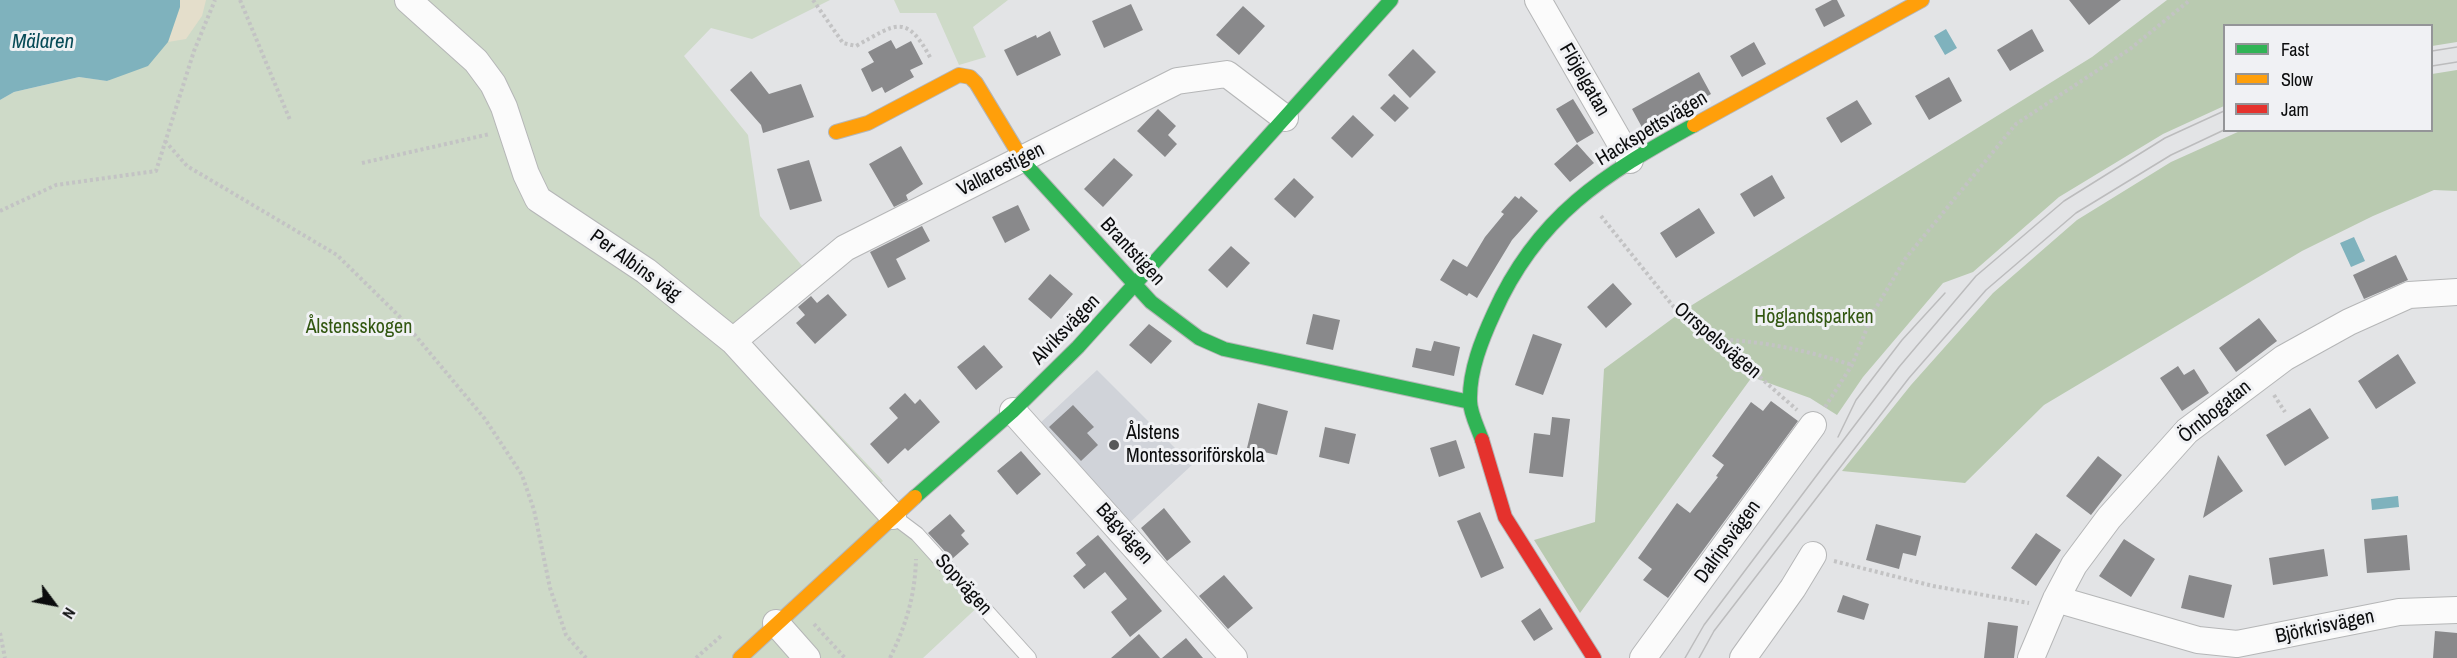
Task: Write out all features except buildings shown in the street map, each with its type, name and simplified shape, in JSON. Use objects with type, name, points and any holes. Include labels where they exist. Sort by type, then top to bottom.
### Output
[{"type":"street","name":"Per Albins väg","points":[[408,0],[476,61],[493,84],[512,129],[526,174],[538,199],[646,271],[733,341],[893,516]]},
{"type":"street","name":"Alviksvägen","points":[[740,658],[893,516],[1013,411],[1078,347],[1391,0]]},
{"type":"street","name":"Flöjelgatan","points":[[1538,0],[1630,160]]},
{"type":"street","name":"Hackspettsvägen","points":[[1594,658],[1505,517],[1470,402],[1481,342],[1508,281],[1528,249],[1583,195],[1630,160],[1922,0]]},
{"type":"street","name":"Vallarestigen","points":[[733,341],[845,248],[1177,81],[1227,74],[1284,118]]},
{"type":"street","name":"Brantstigen","points":[[836,132],[868,123],[959,75],[970,77],[976,83],[1021,160],[1134,285],[1151,302],[1199,338],[1224,349],[1470,402]]},
{"type":"street","name":"Örnbogatan","points":[[2031,658],[2056,599],[2074,565],[2109,518],[2187,430],[2284,358],[2349,322],[2409,295],[2457,292]]},
{"type":"street","name":"Bågvägen","points":[[1013,411],[1234,658]]},
{"type":"street","name":"Dalripsvägen","points":[[1643,658],[1813,425]]},
{"type":"street","points":[[1743,658],[1793,588],[1813,555]]},
{"type":"street","name":"Björkrisvägen","points":[[2056,599],[2198,640],[2238,644],[2398,612],[2457,610]]},
{"type":"street","points":[[776,623],[807,658]]},
{"type":"lane","name":"Sopvägen","points":[[893,516],[917,534],[1029,658]]},
{"type":"path","points":[[0,211],[56,185],[156,171],[194,51],[215,0]]},
{"type":"path","points":[[240,0],[290,120]]},
{"type":"path","points":[[813,0],[843,43],[856,46],[892,27],[905,27],[918,34],[934,64]]},
{"type":"path","points":[[1813,425],[1852,365],[1873,313],[1905,259],[2016,124],[2130,49],[2190,0]]},
{"type":"path","points":[[362,163],[512,129]]},
{"type":"path","points":[[165,141],[187,166],[336,255],[399,316],[485,419],[522,475],[534,510],[550,588],[566,635],[586,658]]},
{"type":"path","name":"Orrspelsvägen","points":[[1583,195],[1681,316],[1717,339],[1813,425]]},
{"type":"path","points":[[1717,339],[1753,341],[1805,350],[1852,365]]},
{"type":"path","points":[[890,658],[903,632],[912,605],[916,576],[917,534]]},
{"type":"path","points":[[1813,555],[1922,583],[2010,600]]},
{"type":"path","points":[[696,658],[725,632]]},
{"type":"path","points":[[0,633],[6,658]]},
{"type":"shaded area","name":"Ålstens Montessoriförskola","points":[[1097,370],[1192,465],[1127,525],[1037,426]]},
{"type":"green space","name":"Ålstensskogen","points":[[180,0],[830,0],[752,39],[711,28],[684,56],[748,135],[760,216],[804,268],[737,326],[883,481],[861,499],[920,534],[983,602],[923,658],[0,658],[0,100],[14,92],[79,77],[108,81],[180,7]]},
{"type":"green space","points":[[894,0],[1008,0],[973,27],[986,57],[959,65],[936,13],[900,13]]},
{"type":"green space","name":"Höglandsparken","points":[[2167,0],[2457,0],[2457,42],[2433,46],[2433,24],[2223,24],[2223,106],[2163,134],[2059,197],[1973,272],[1943,283],[1863,377],[1837,415],[1810,398],[1752,377],[1580,613],[1534,540],[1595,522],[1604,369],[1684,310],[2092,57]]},
{"type":"green space","points":[[2457,70],[2457,191],[2434,190],[2373,216],[2302,251],[2044,405],[1965,483],[1842,471],[1911,385],[1993,293],[2077,220],[2171,162],[2238,132],[2433,132],[2433,74]]},
{"type":"sand","points":[[180,0],[206,0],[202,16],[186,39],[168,42],[180,7]]},
{"type":"water","name":"Mälaren","points":[[0,0],[180,0],[180,7],[168,42],[148,66],[107,81],[79,77],[14,92],[0,100]]},
{"type":"water","points":[[1946,29],[1957,48],[1945,55],[1934,36]]},
{"type":"water","points":[[2354,237],[2365,261],[2351,267],[2340,243]]},
{"type":"water","points":[[2398,496],[2399,507],[2372,510],[2371,499]]},
{"type":"tram line","points":[[2433,51],[2457,47]]},
{"type":"tram line","points":[[2433,66],[2457,62]]},
{"type":"tram line","points":[[1685,658],[1704,625],[1899,367],[1976,276],[2064,201],[2165,138],[2223,111]]},
{"type":"tram line","points":[[1699,658],[1714,631],[1909,378],[1986,290],[2076,213],[2171,155],[2223,130]]},
{"type":"tram line","points":[[1838,437],[1856,400],[1902,340],[1945,293]]},
{"type":"traffic: fast","points":[[915,497],[1013,411],[1078,347],[1391,0]]},
{"type":"traffic: fast","points":[[1482,440],[1470,406],[1472,378],[1481,344],[1511,279],[1552,224],[1576,201],[1631,161],[1694,125]]},
{"type":"traffic: fast","points":[[1025,164],[1151,302],[1199,338],[1224,349],[1470,402]]},
{"type":"traffic: slow","points":[[1694,125],[1922,0]]},
{"type":"traffic: slow","points":[[836,132],[868,123],[959,75],[970,77],[976,83],[1025,164]]},
{"type":"traffic: slow","points":[[740,658],[915,497]]},
{"type":"traffic: jam","points":[[1482,440],[1505,517],[1594,658]]},
{"type":"place","name":"Ålstens Montessoriförskola","points":[[1114,445]]}]
